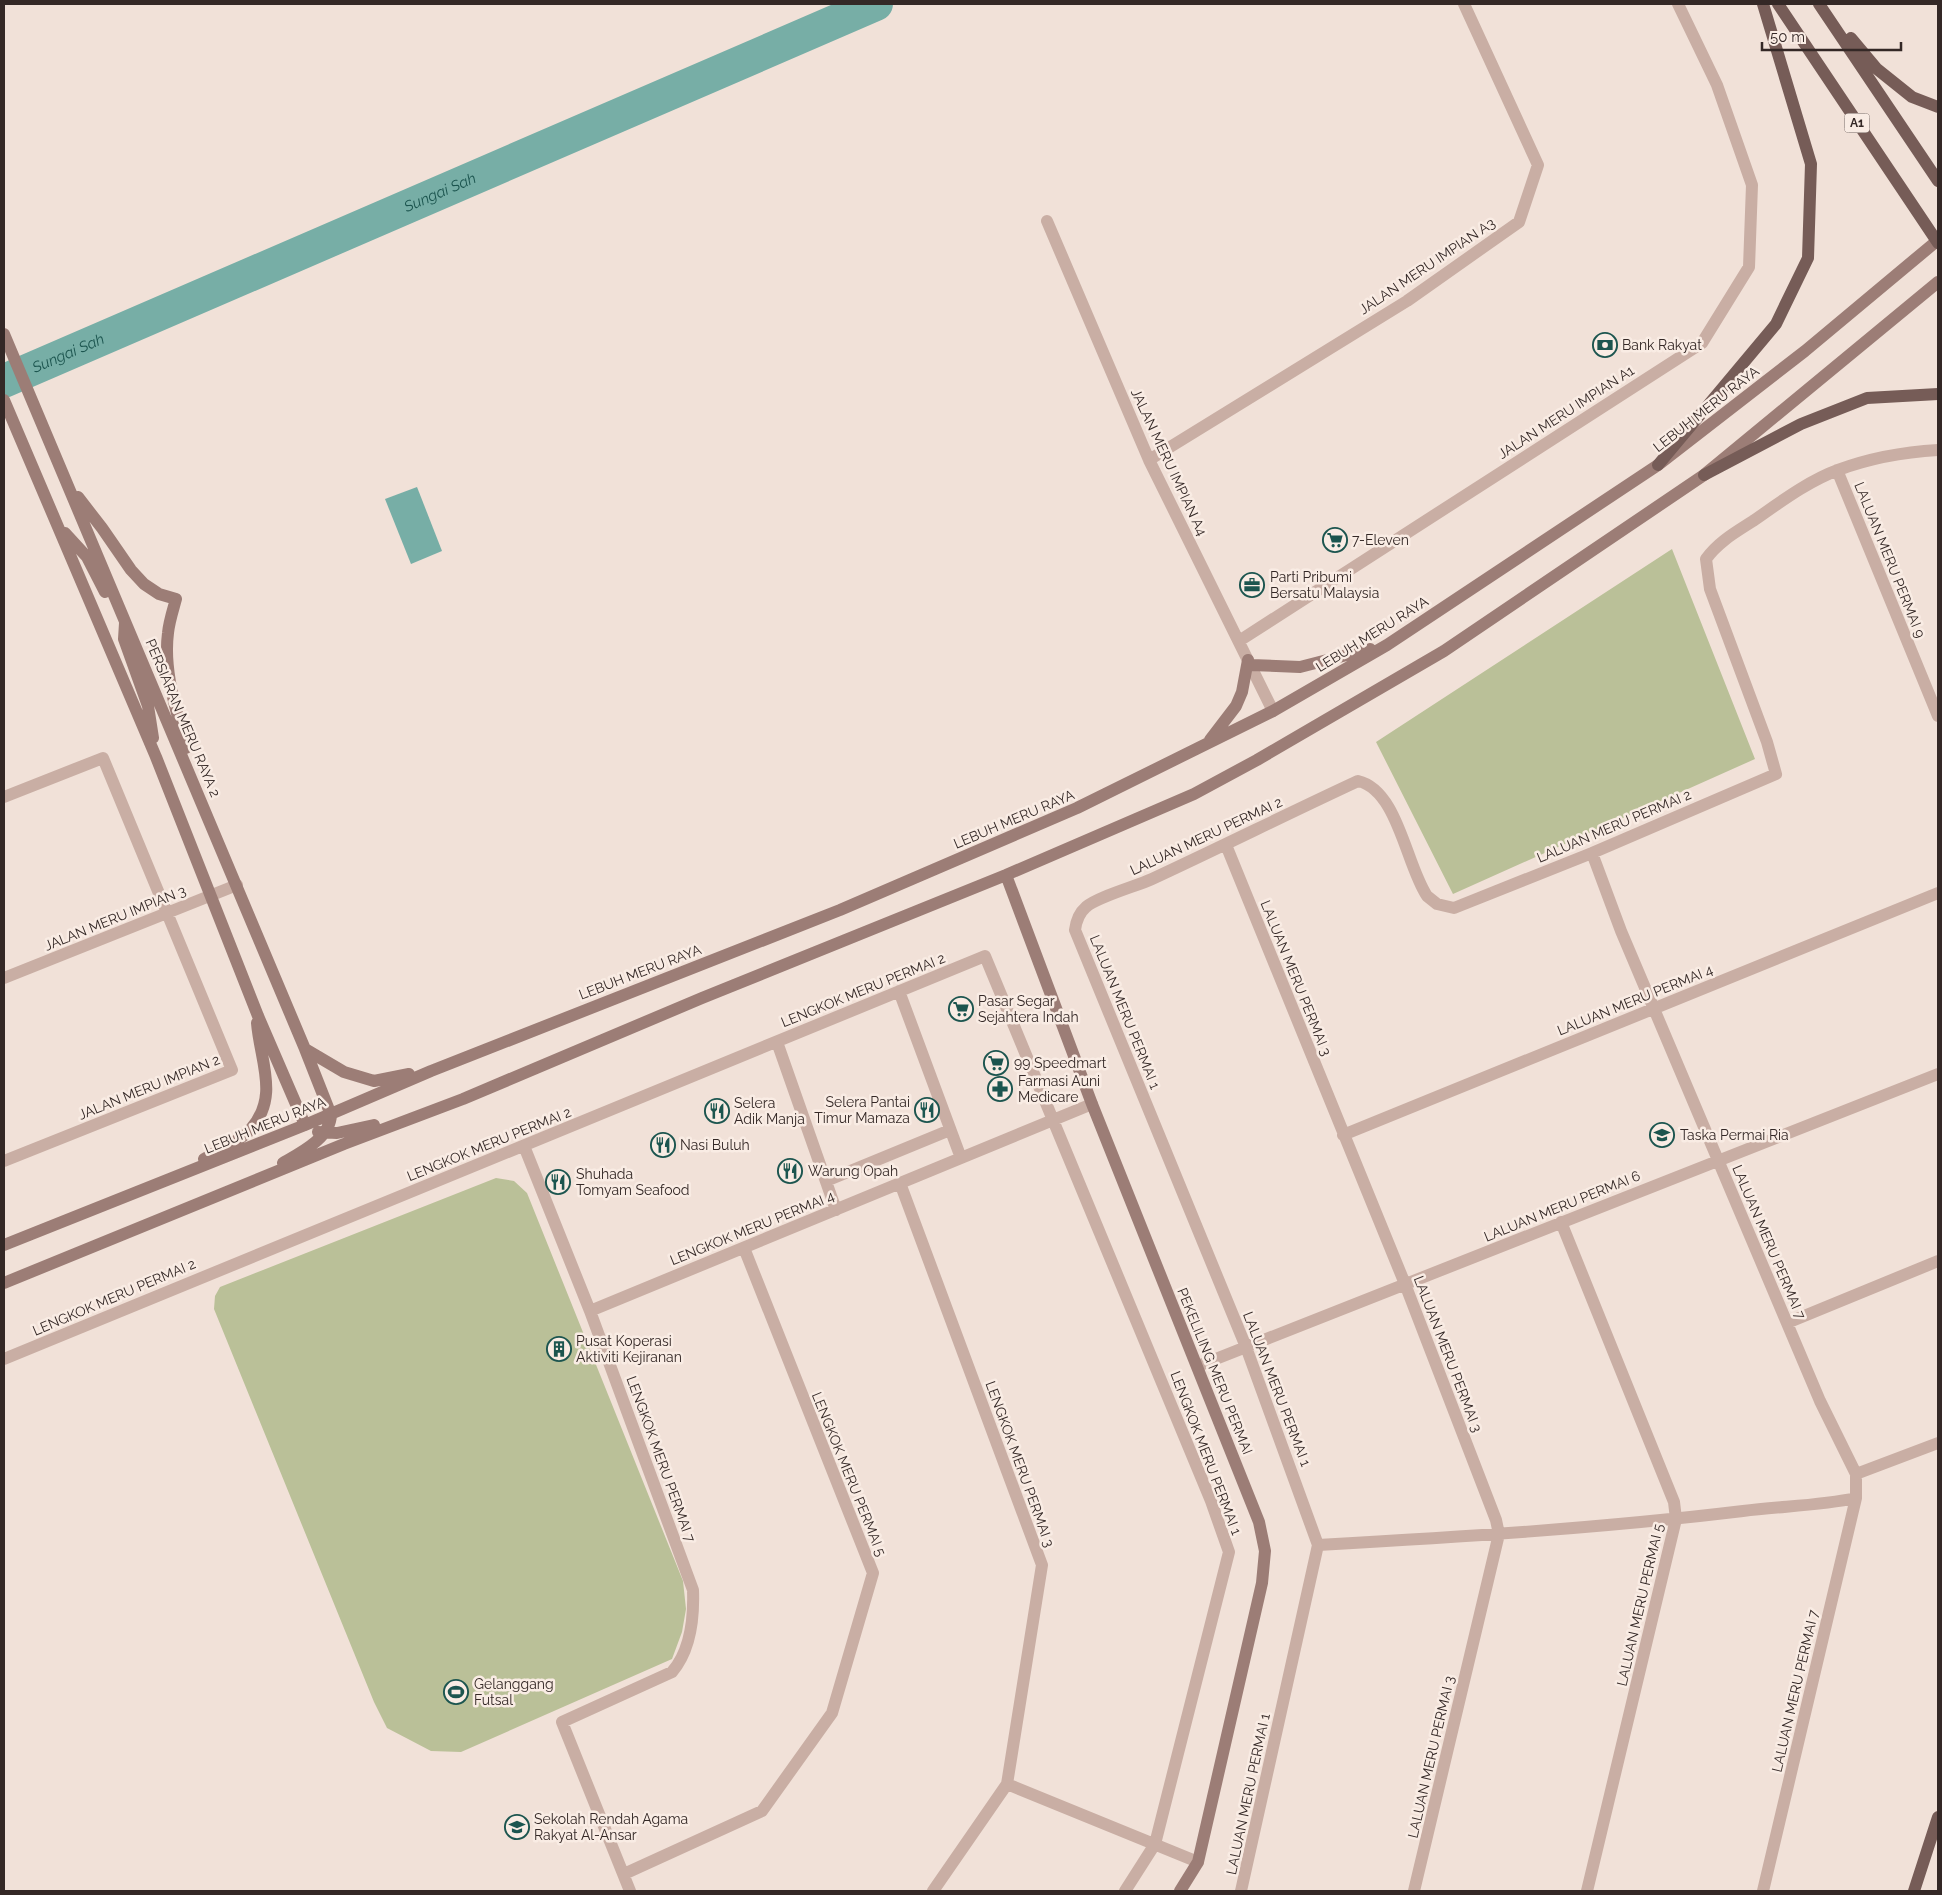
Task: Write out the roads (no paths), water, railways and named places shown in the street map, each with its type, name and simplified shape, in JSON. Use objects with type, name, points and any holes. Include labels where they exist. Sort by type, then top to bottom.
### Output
[{"type":"main road","points":[[1658,465],[1776,324],[1808,258],[1811,164],[1763,4]]},
{"type":"main road","name":"A1","points":[[1778,4],[1938,241]]},
{"type":"main road","points":[[1820,4],[1877,69],[1912,97],[1938,107]]},
{"type":"main road","name":"A1","points":[[1820,4],[1938,181]]},
{"type":"main road","name":"LEBUH MERU RAYA","points":[[4,1245],[305,1125],[431,1071],[840,910],[1078,808],[1273,711],[1387,645],[1658,465],[1805,351],[1938,241]]},
{"type":"main road","points":[[4,1283],[344,1144],[463,1099],[702,998],[1006,875],[1194,794],[1257,760],[1444,651],[1704,475],[1938,282]]},
{"type":"main road","name":"PERSIARAN MERU RAYA 2","points":[[4,334],[237,885],[330,1114]]},
{"type":"main road","points":[[1704,475],[1801,424],[1867,398],[1938,394]]},
{"type":"main road","points":[[4,400],[156,757],[256,1011],[305,1125],[314,1131],[324,1134],[337,1133],[366,1127],[463,1099]]},
{"type":"main road","points":[[67,484],[102,528],[131,570],[144,584],[158,594],[176,599],[168,632],[167,659],[176,707],[196,788]]},
{"type":"main road","points":[[58,524],[87,557],[114,611],[125,620],[124,639],[148,706],[156,757]]},
{"type":"main road","points":[[1207,744],[1236,706],[1250,663],[1300,667],[1387,645]]},
{"type":"main road","name":"PEKELILING MERU PERMAI","points":[[1006,875],[1092,1104],[1259,1522],[1265,1551],[1262,1584],[1198,1862],[1180,1891]]},
{"type":"main road","points":[[169,1179],[249,1132],[261,1115],[267,1098],[266,1076],[258,1038],[256,1011]]},
{"type":"main road","points":[[305,1049],[344,1072],[374,1081],[431,1071]]},
{"type":"main road","points":[[241,1187],[300,1152],[324,1134],[330,1124],[330,1114]]},
{"type":"main road","points":[[1914,1891],[1938,1817]]},
{"type":"street","name":"JALAN MERU IMPIAN A3","points":[[1149,460],[1406,301],[1518,222],[1538,165],[1464,4]]},
{"type":"street","name":"JALAN MERU IMPIAN A1","points":[[1239,641],[1702,343],[1749,267],[1752,185],[1717,85],[1678,4]]},
{"type":"street","name":"JALAN MERU IMPIAN A4","points":[[1047,221],[1149,460],[1273,711]]},
{"type":"street","name":"LALUAN MERU PERMAI 2","points":[[1080,915],[1086,907],[1095,901],[1144,882],[1226,845],[1358,781],[1370,786],[1385,799],[1424,892],[1436,904],[1454,908],[1592,853],[1776,774],[1767,742],[1710,589],[1706,559],[1714,547],[1807,486],[1837,470],[1901,454],[1938,450]]},
{"type":"street","name":"LALUAN MERU PERMAI 9","points":[[1837,470],[1938,716]]},
{"type":"street","points":[[4,797],[103,758],[166,914]]},
{"type":"street","name":"LALUAN MERU PERMAI 3","points":[[1226,845],[1405,1284],[1496,1520],[1499,1534],[1414,1891]]},
{"type":"street","name":"LALUAN MERU PERMAI 7","points":[[1592,853],[1621,931],[1820,1401],[1856,1474],[1856,1498],[1764,1891]]},
{"type":"street","name":"JALAN MERU IMPIAN 3","points":[[4,978],[237,885]]},
{"type":"street","name":"LALUAN MERU PERMAI 4","points":[[1343,1135],[1938,893]]},
{"type":"street","name":"JALAN MERU IMPIAN 2","points":[[4,1161],[232,1070],[166,914]]},
{"type":"street","name":"LALUAN MERU PERMAI 1","points":[[1080,915],[1076,922],[1075,930],[1246,1347],[1318,1545],[1241,1891]]},
{"type":"street","name":"LENGKOK MERU PERMAI 2","points":[[4,1359],[985,956],[1054,1119]]},
{"type":"street","points":[[899,991],[961,1158]]},
{"type":"street","points":[[777,1042],[836,1210]]},
{"type":"street","name":"LALUAN MERU PERMAI 6","points":[[1198,1366],[1938,1074]]},
{"type":"street","name":"LENGKOK MERU PERMAI 4","points":[[590,1311],[1092,1104]]},
{"type":"street","name":"LENGKOK MERU PERMAI 1","points":[[1054,1119],[1211,1501],[1229,1552],[1155,1844],[1125,1891]]},
{"type":"street","points":[[826,1181],[950,1130]]},
{"type":"street","name":"LENGKOK MERU PERMAI 7","points":[[524,1146],[590,1311],[693,1590],[692,1624],[683,1654],[672,1672],[562,1722],[624,1874]]},
{"type":"street","name":"LENGKOK MERU PERMAI 3","points":[[900,1183],[1042,1565],[1007,1784],[933,1891]]},
{"type":"street","name":"LALUAN MERU PERMAI 5","points":[[1561,1222],[1674,1502],[1676,1519],[1587,1891]]},
{"type":"street","name":"LENGKOK MERU PERMAI 5","points":[[624,1874],[762,1811],[832,1713],[872,1573],[744,1248]]},
{"type":"street","points":[[1787,1323],[1938,1261]]},
{"type":"street","points":[[1856,1474],[1938,1443]]},
{"type":"street","points":[[1318,1545],[1499,1534],[1676,1519],[1836,1502],[1856,1498]]},
{"type":"street","points":[[1007,1784],[1198,1862]]},
{"type":"street","points":[[624,1874],[630,1891]]},
{"type":"water","points":[[417,487],[442,551],[411,564],[385,499]]},
{"type":"waterway","name":"Sungai Sah","points":[[4,381],[876,4]]},
{"type":"place","name":"Bank Rakyat","points":[[1605,345]]},
{"type":"place","name":"7-Eleven","points":[[1335,540]]},
{"type":"place","name":"Parti Pribumi Bersatu Malaysia","points":[[1252,585]]},
{"type":"place","name":"Pasar Segar Sejahtera Indah","points":[[961,1009]]},
{"type":"place","name":"99 Speedmart","points":[[996,1063]]},
{"type":"place","name":"Farmasi Auni Medicare","points":[[1000,1089]]},
{"type":"place","name":"Selera Pantai Timur Mamaza","points":[[927,1110]]},
{"type":"place","name":"Selera Adik Manja","points":[[717,1111]]},
{"type":"place","name":"Taska Permai Ria","points":[[1662,1135]]},
{"type":"place","name":"Nasi Buluh","points":[[663,1145]]},
{"type":"place","name":"Warung Opah","points":[[790,1171]]},
{"type":"place","name":"Shuhada Tomyam Seafood","points":[[558,1182]]},
{"type":"place","name":"Pusat Koperasi Aktiviti Kejiranan","points":[[559,1349]]},
{"type":"place","name":"Gelanggang Futsal","points":[[456,1692]]},
{"type":"place","name":"Sekolah Rendah Agama Rakyat Al-Ansar","points":[[517,1827]]}]
